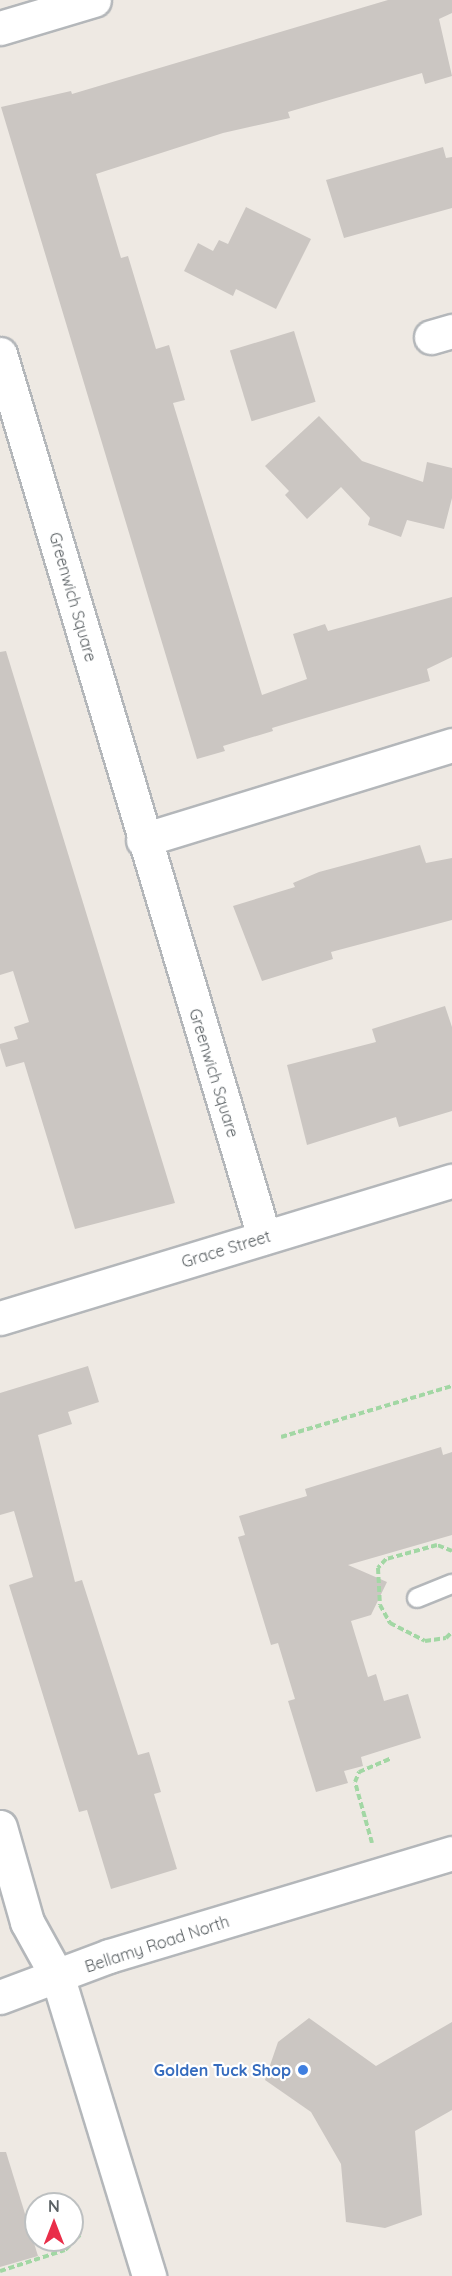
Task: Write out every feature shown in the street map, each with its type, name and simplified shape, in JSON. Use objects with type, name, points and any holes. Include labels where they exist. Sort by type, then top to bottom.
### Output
[{"type":"street","points":[[0,28],[94,0]]},
{"type":"street","name":"Greenwich Square","points":[[0,354],[143,840],[264,1237]]},
{"type":"street","points":[[143,840],[452,745]]},
{"type":"street","name":"Grace Street","points":[[0,1318],[452,1181]]},
{"type":"street","points":[[0,1827],[27,1922],[58,1978],[149,2276]]},
{"type":"street","name":"Bellamy Road North","points":[[0,1997],[58,1978],[109,1956],[452,1853]]},
{"type":"lane","points":[[417,1598],[452,1584]]},
{"type":"path","points":[[281,1437],[452,1386]]},
{"type":"path","points":[[381,1875],[355,1782],[358,1772],[390,1759]]},
{"type":"path","points":[[0,2271],[59,2252]]},
{"type":"building","points":[[388,0],[452,0],[452,13],[439,19],[452,76],[425,84],[422,73],[288,112],[290,118],[223,133],[96,174],[121,258],[128,256],[156,349],[169,345],[185,400],[173,403],[262,695],[307,679],[293,634],[325,624],[328,631],[452,597],[452,657],[427,669],[430,681],[272,728],[273,731],[223,746],[225,751],[197,759],[1,107],[71,91],[72,94]]},
{"type":"building","points":[[443,147],[446,158],[452,157],[452,208],[344,238],[326,180]]},
{"type":"building","points":[[246,207],[311,239],[276,309],[236,289],[233,296],[184,271],[198,243],[213,251],[219,240],[228,244]]},
{"type":"building","points":[[294,331],[316,402],[252,421],[230,351]]},
{"type":"building","points":[[319,416],[362,461],[423,482],[427,462],[452,468],[452,498],[444,529],[407,520],[401,537],[368,525],[370,518],[341,487],[307,519],[285,495],[289,491],[265,466]]},
{"type":"building","points":[[6,651],[175,1203],[75,1229],[24,1062],[6,1067],[0,1048],[0,1044],[18,1039],[14,1027],[29,1022],[13,971],[0,975],[0,652]]},
{"type":"building","points":[[420,845],[426,863],[452,858],[452,920],[331,952],[333,959],[262,981],[233,906],[295,887],[293,883],[319,872]]},
{"type":"building","points":[[445,1006],[452,1027],[452,1111],[399,1127],[396,1117],[307,1145],[287,1065],[376,1042],[372,1029]]},
{"type":"building","points":[[88,1366],[99,1402],[68,1412],[72,1424],[38,1435],[75,1582],[82,1580],[138,1755],[149,1752],[161,1792],[154,1794],[177,1869],[111,1889],[87,1810],[79,1812],[9,1585],[33,1577],[14,1511],[0,1515],[0,1393]]},
{"type":"building","points":[[441,1447],[443,1455],[452,1452],[452,1535],[348,1565],[387,1582],[371,1615],[351,1621],[368,1677],[376,1674],[384,1701],[408,1694],[421,1738],[361,1757],[363,1766],[344,1771],[348,1783],[316,1792],[288,1701],[295,1699],[278,1643],[271,1645],[238,1537],[245,1535],[239,1516],[307,1496],[305,1489]]},
{"type":"building","points":[[309,2018],[376,2066],[452,2022],[452,2110],[415,2131],[422,2215],[385,2228],[346,2222],[341,2164],[311,2112],[265,2080],[278,2042]]},
{"type":"building","points":[[0,2152],[6,2152],[24,2210],[24,2252],[37,2252],[38,2256],[0,2267]]},
{"type":"place","name":"Golden Tuck Shop","points":[[303,2070]]}]
